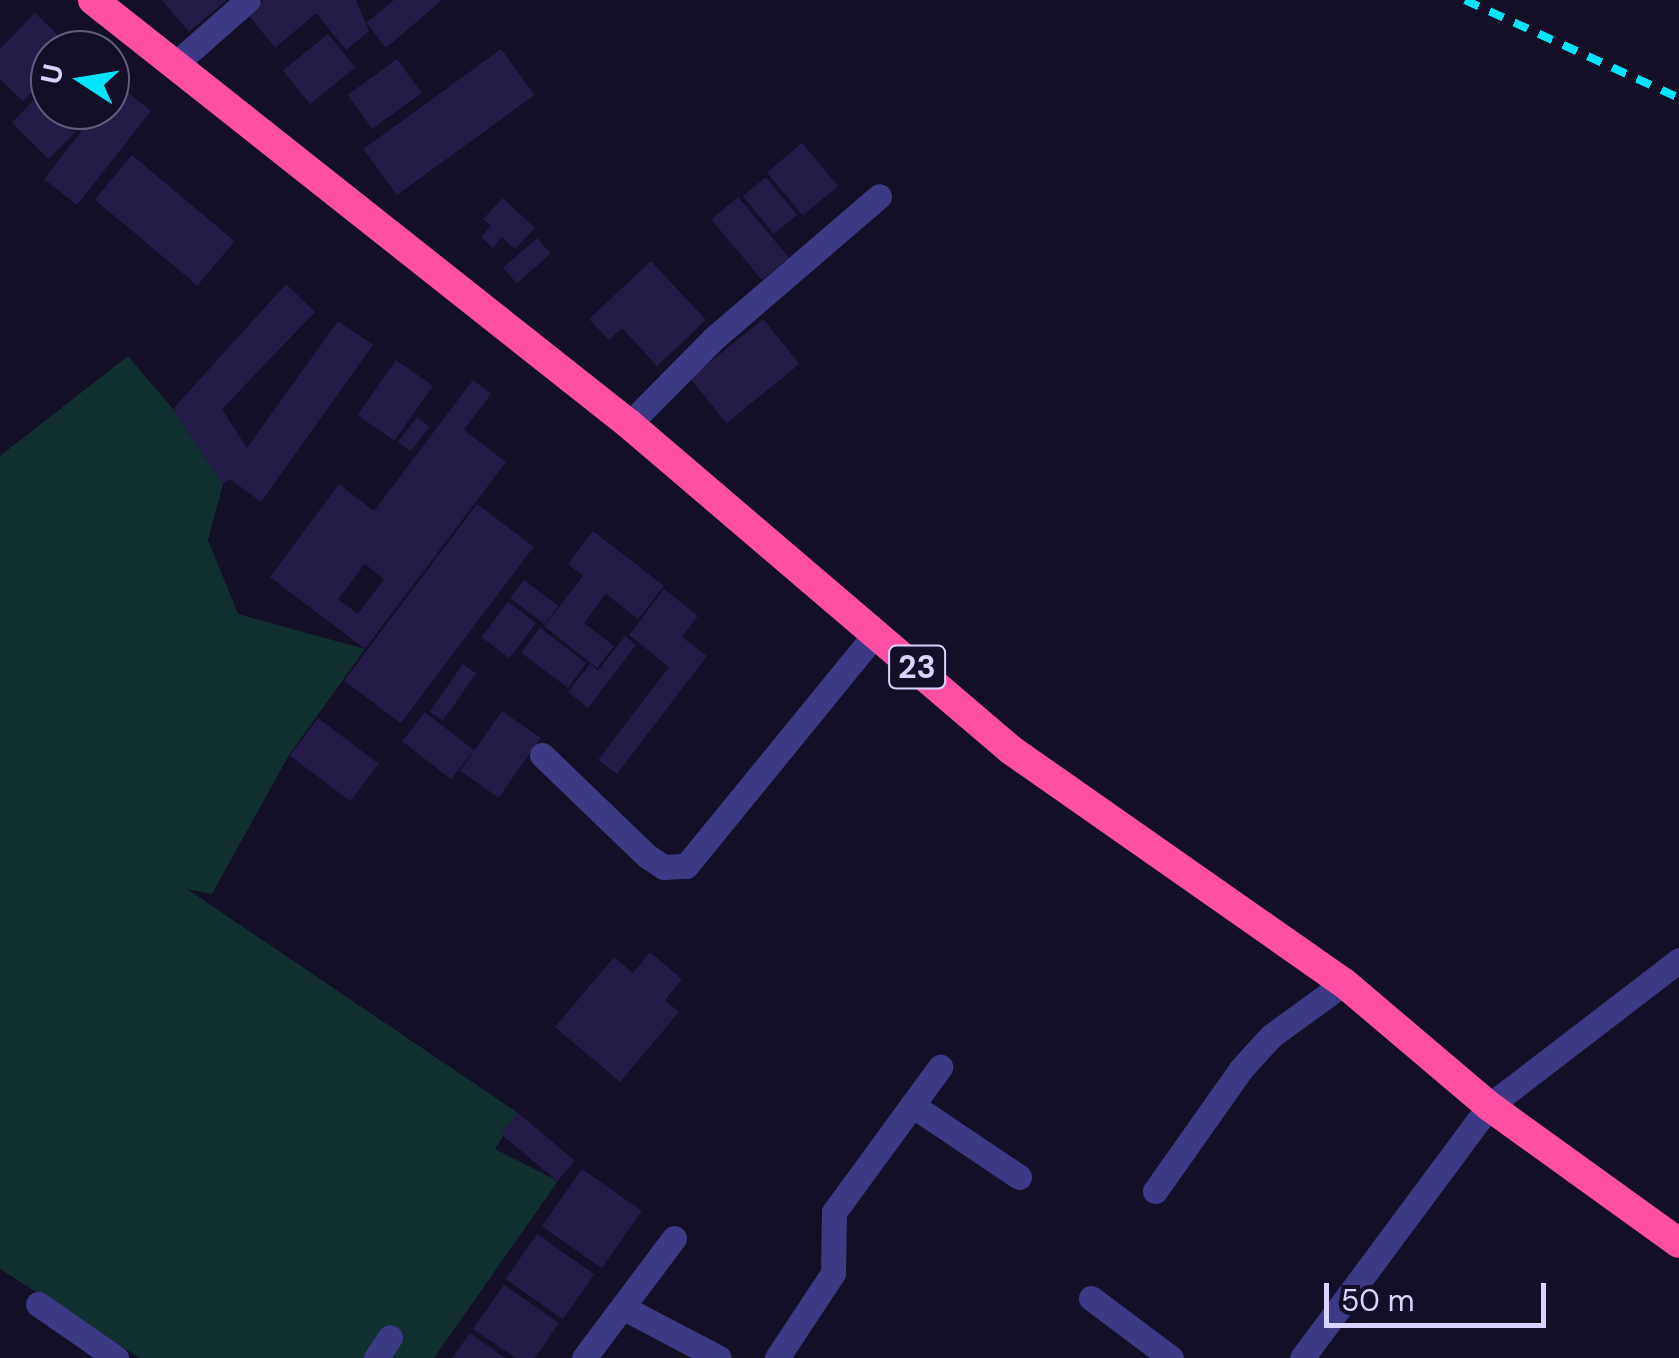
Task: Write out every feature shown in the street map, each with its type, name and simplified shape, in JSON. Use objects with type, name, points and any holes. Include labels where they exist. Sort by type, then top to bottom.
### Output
[{"type":"highway","name":"23","points":[[93,0],[628,424],[878,632],[1011,750],[1344,983],[1489,1106],[1679,1243]]},
{"type":"street","points":[[174,65],[248,0]]},
{"type":"street","points":[[628,424],[714,339],[878,196]]},
{"type":"street","points":[[542,755],[647,856],[664,867],[686,866],[878,632]]},
{"type":"street","points":[[1302,1358],[1489,1106],[1679,960]]},
{"type":"street","points":[[1156,1191],[1261,1047],[1344,983]]},
{"type":"street","points":[[777,1358],[833,1273],[834,1212],[940,1067]]},
{"type":"street","points":[[912,1105],[1020,1177]]},
{"type":"street","points":[[584,1358],[674,1238]]},
{"type":"street","points":[[1091,1298],[1170,1358]]},
{"type":"street","points":[[38,1304],[116,1358]]},
{"type":"street","points":[[624,1308],[720,1358]]},
{"type":"green space","points":[[128,356],[173,409],[223,484],[208,540],[238,614],[365,649],[289,755],[212,894],[187,889],[518,1113],[495,1149],[558,1181],[434,1358],[140,1358],[0,1269],[0,456]]},
{"type":"building","points":[[162,0],[227,0],[189,32]]},
{"type":"building","points":[[263,0],[356,0],[369,31],[346,50],[316,13],[275,48],[247,13]]},
{"type":"building","points":[[394,0],[442,0],[386,48],[366,23]]},
{"type":"building","points":[[35,13],[52,30],[30,30],[30,94],[23,101],[0,79],[0,49]]},
{"type":"building","points":[[328,34],[355,67],[310,104],[283,71]]},
{"type":"building","points":[[501,49],[535,95],[397,195],[363,149]]},
{"type":"building","points":[[397,59],[422,93],[372,129],[348,95]]},
{"type":"building","points":[[130,94],[151,111],[77,205],[44,179],[82,130],[130,130]]},
{"type":"building","points":[[30,104],[30,130],[75,133],[49,159],[12,122]]},
{"type":"building","points":[[802,143],[838,186],[803,215],[767,173]]},
{"type":"building","points":[[132,155],[235,241],[197,286],[95,199]]},
{"type":"building","points":[[766,177],[797,215],[774,234],[743,196]]},
{"type":"building","points":[[738,197],[789,258],[762,280],[711,219]]},
{"type":"building","points":[[503,198],[535,228],[515,249],[502,237],[493,248],[481,237],[491,226],[483,219]]},
{"type":"building","points":[[537,238],[551,254],[517,283],[503,268]]},
{"type":"building","points":[[651,261],[706,320],[657,366],[622,328],[609,340],[589,319]]},
{"type":"building","points":[[286,284],[315,312],[222,409],[247,448],[338,321],[373,345],[261,502],[230,479],[223,484],[173,409]]},
{"type":"building","points":[[763,319],[800,364],[726,423],[690,378]]},
{"type":"building","points":[[396,360],[433,386],[394,441],[358,415]]},
{"type":"building","points":[[473,380],[491,394],[464,430],[506,462],[365,649],[270,577],[339,484],[374,511]],"holes":[[[365,564],[384,579],[358,614],[338,599]]]},
{"type":"building","points":[[417,417],[430,427],[411,451],[398,441]]},
{"type":"building","points":[[477,504],[534,547],[401,723],[344,680]]},
{"type":"building","points":[[593,531],[664,586],[638,619],[606,594],[584,623],[614,646],[597,668],[544,626],[583,576],[568,564]]},
{"type":"building","points":[[524,580],[558,606],[544,624],[510,598]]},
{"type":"building","points":[[664,589],[698,616],[682,637],[707,656],[617,774],[598,760],[669,667],[629,635]]},
{"type":"building","points":[[508,602],[536,623],[509,658],[482,637]]},
{"type":"building","points":[[540,628],[586,663],[568,688],[521,653]]},
{"type":"building","points":[[625,636],[636,645],[588,708],[568,692],[590,664],[598,671]]},
{"type":"building","points":[[463,664],[476,673],[443,721],[430,712]]},
{"type":"building","points":[[502,711],[541,738],[499,798],[460,771]]},
{"type":"building","points":[[425,712],[474,750],[451,779],[402,741]]},
{"type":"building","points":[[318,718],[379,764],[350,801],[290,756]]},
{"type":"building","points":[[650,952],[682,979],[665,1000],[679,1012],[620,1082],[555,1027],[614,957],[633,973]]},
{"type":"building","points":[[518,1113],[575,1161],[557,1181],[501,1134]]},
{"type":"building","points":[[582,1169],[642,1211],[602,1268],[542,1226]]},
{"type":"building","points":[[537,1234],[594,1274],[563,1319],[505,1279]]},
{"type":"building","points":[[504,1285],[559,1323],[535,1358],[516,1358],[473,1329]]},
{"type":"building","points":[[470,1333],[505,1358],[452,1358]]},
{"type":"railway","points":[[1465,0],[1679,98]]}]
